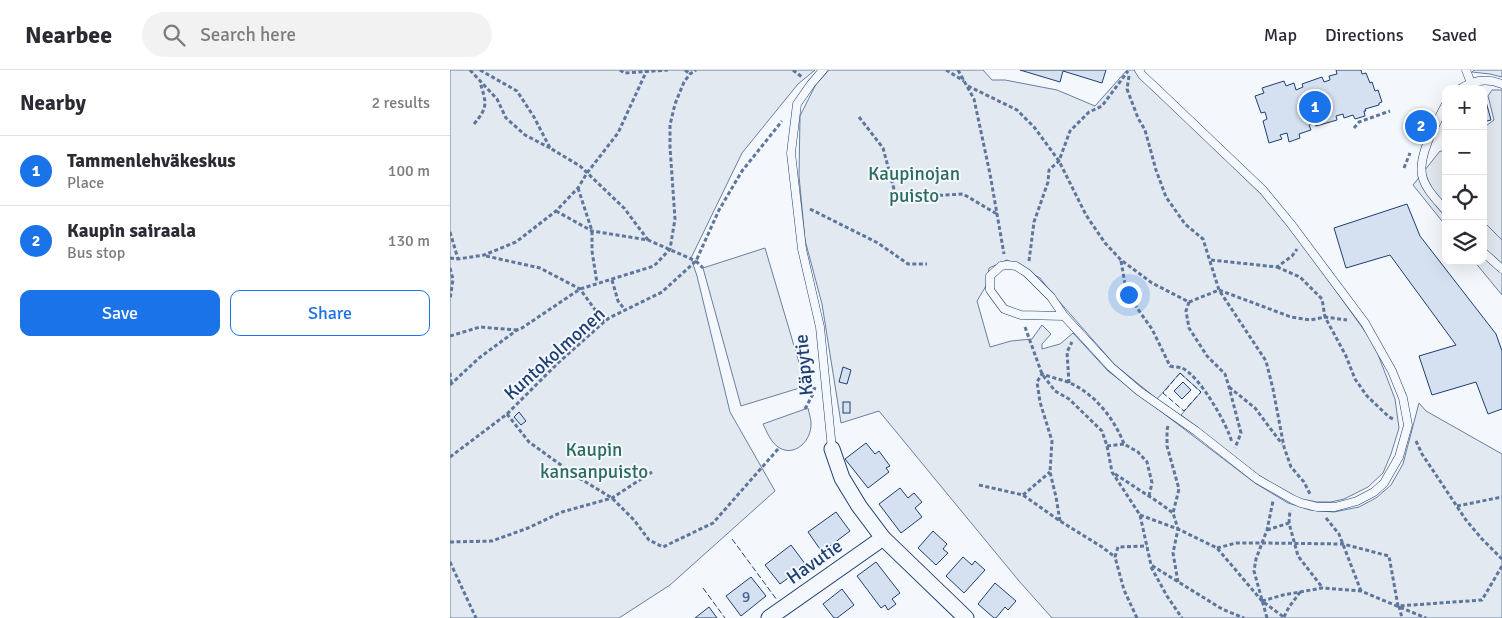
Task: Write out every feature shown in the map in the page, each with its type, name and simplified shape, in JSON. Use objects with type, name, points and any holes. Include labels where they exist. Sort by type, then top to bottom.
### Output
[{"type":"street","name":"Käpytie","points":[[832,449],[842,478],[859,506],[883,538],[966,618]]},
{"type":"street","name":"Havutie","points":[[769,618],[883,538]]},
{"type":"lane","name":"Käpytie","points":[[823,70],[810,84],[797,104],[791,153],[802,249],[820,327],[832,449]]},
{"type":"lane","points":[[1064,316],[1021,315],[1004,309],[990,290],[990,276],[1000,266],[1007,264],[1016,266],[1028,273],[1051,297],[1077,331],[1111,367],[1139,391],[1196,431],[1257,479],[1301,503],[1317,507],[1335,507],[1357,501],[1374,492],[1384,483],[1399,457],[1408,425],[1402,398],[1392,371],[1365,323],[1263,190],[1142,75],[1139,70]]},
{"type":"lane","points":[[1466,70],[1471,83]]},
{"type":"lane","points":[[1467,85],[1476,80],[1494,81],[1502,84]]},
{"type":"lane","points":[[1442,111],[1432,130],[1422,161],[1422,175],[1429,192],[1442,207]]},
{"type":"lane","points":[[1487,256],[1502,269]]},
{"type":"path","points":[[470,70],[496,100],[506,118],[525,135],[580,166],[624,208],[648,240]]},
{"type":"path","points":[[480,70],[517,91],[534,117],[550,148]]},
{"type":"path","points":[[620,70],[624,73],[668,70]]},
{"type":"path","points":[[686,70],[690,74]]},
{"type":"path","points":[[450,384],[479,358],[517,330],[580,289],[654,266],[670,249],[675,219],[670,125],[675,104],[684,82],[696,70]]},
{"type":"path","points":[[946,70],[968,86],[1018,110],[1034,127],[1059,161],[1086,215],[1105,244],[1121,260],[1152,283],[1189,302],[1219,290],[1291,317],[1310,320],[1325,317],[1365,323]]},
{"type":"path","points":[[958,70],[964,82]]},
{"type":"path","points":[[1028,273],[1034,222],[1048,182],[1049,170],[1059,161],[1070,131],[1088,112],[1102,106],[1129,70]]},
{"type":"path","points":[[1129,70],[1127,89],[1138,118],[1145,130],[1166,197],[1185,224],[1203,238],[1219,290],[1266,361],[1284,446],[1291,467],[1304,482],[1317,507],[1339,534],[1361,591]]},
{"type":"path","points":[[450,258],[458,259],[484,255],[516,242],[556,211],[578,188],[587,173],[618,133],[647,71]]},
{"type":"path","points":[[474,124],[482,114],[486,103],[480,81]]},
{"type":"path","points":[[968,86],[974,99],[1007,264]]},
{"type":"path","name":"Kuntokolmonen","points":[[450,457],[507,414],[558,363],[604,322],[662,292],[696,261],[719,210],[742,172],[797,104]]},
{"type":"path","points":[[1354,128],[1359,122],[1390,111]]},
{"type":"path","points":[[859,117],[883,148],[895,193],[928,196],[963,194],[997,214]]},
{"type":"path","points":[[1404,168],[1410,154]]},
{"type":"path","points":[[578,188],[592,231],[592,251],[597,283]]},
{"type":"path","points":[[798,204],[878,243],[908,264],[927,264]]},
{"type":"path","points":[[556,211],[592,231],[648,240],[696,261],[703,268]]},
{"type":"path","points":[[450,232],[458,259]]},
{"type":"path","points":[[1277,268],[1292,256],[1303,241]]},
{"type":"path","points":[[484,255],[540,268],[580,289],[604,322]]},
{"type":"path","points":[[1121,260],[1125,284],[1137,308],[1152,329],[1170,366],[1183,368],[1200,384],[1219,412],[1231,439],[1230,458]]},
{"type":"path","points":[[1211,260],[1277,268],[1300,278],[1322,299],[1325,317],[1346,356],[1355,379],[1367,396],[1389,417],[1408,425],[1422,454],[1457,506],[1482,539],[1502,559]]},
{"type":"path","points":[[450,268],[453,279],[450,300]]},
{"type":"path","points":[[612,280],[618,301],[625,310]]},
{"type":"path","points":[[1189,302],[1186,311],[1189,328],[1207,356],[1225,374],[1229,387],[1240,433],[1230,458]]},
{"type":"path","points":[[1021,315],[1042,374],[1055,391],[1069,399],[1102,431],[1112,472],[1140,515],[1151,565],[1167,596],[1182,618]]},
{"type":"path","points":[[450,336],[480,327],[517,330]]},
{"type":"path","points":[[1069,383],[1067,352],[1077,331]]},
{"type":"path","points":[[450,373],[450,384]]},
{"type":"path","points":[[1042,374],[1069,383],[1088,394],[1102,407],[1118,428],[1124,444]]},
{"type":"path","points":[[1042,374],[1037,382],[1040,402],[1052,441],[1050,472],[1060,522]]},
{"type":"path","points":[[1229,387],[1255,408],[1284,446]]},
{"type":"path","points":[[805,409],[816,389]]},
{"type":"path","points":[[507,414],[529,442],[579,478],[612,498],[634,520],[648,540],[663,547],[713,523],[779,448]]},
{"type":"path","points":[[1171,414],[1166,430],[1179,489],[1173,513],[1178,529],[1173,553],[1178,583]]},
{"type":"path","points":[[1107,446],[1124,444],[1138,452],[1146,462],[1152,483],[1149,496]]},
{"type":"path","points":[[450,542],[492,541],[528,528],[562,512],[612,498],[652,472]]},
{"type":"path","points":[[1024,495],[1050,472]]},
{"type":"path","points":[[1112,472],[1173,513]]},
{"type":"path","points":[[979,485],[1024,495],[1060,522],[1115,557]]},
{"type":"path","points":[[1267,618],[1254,571],[1256,559],[1267,530],[1275,490]]},
{"type":"path","points":[[1457,506],[1502,497]]},
{"type":"path","points":[[1140,515],[1178,529],[1217,548],[1262,601],[1285,617],[1289,607],[1302,590]]},
{"type":"path","points":[[1267,530],[1289,523],[1298,556],[1322,588]]},
{"type":"path","points":[[1217,548],[1236,543],[1343,544],[1388,556],[1402,618]]},
{"type":"path","points":[[1137,618],[1124,590],[1115,557],[1118,547],[1147,546]]},
{"type":"path","points":[[450,562],[476,618]]},
{"type":"path","points":[[1151,565],[1222,610],[1244,618]]},
{"type":"path","points":[[1398,606],[1482,600],[1502,566]]},
{"type":"path","points":[[1262,601],[1302,590],[1322,588],[1361,591],[1426,618]]},
{"type":"green space","name":"Kaupin kansanpuisto","points":[[450,70],[815,70],[798,84],[742,153],[691,258],[730,412],[775,491],[670,585],[619,618],[450,618]]},
{"type":"green space","name":"Kaupinojan puisto","points":[[829,70],[983,70],[992,80],[1005,80],[1057,90],[1095,106],[1127,70],[1134,70],[1264,197],[1303,245],[1374,344],[1395,399],[1399,428],[1383,473],[1368,487],[1344,499],[1331,502],[1317,502],[1292,495],[1258,475],[1181,415],[1201,392],[1180,373],[1157,399],[1115,365],[1040,278],[1007,260],[989,268],[986,286],[977,301],[990,347],[1011,341],[1032,339],[1042,325],[1051,334],[1042,344],[1042,349],[1060,344],[1073,333],[1108,371],[1255,483],[1288,503],[1310,510],[1334,512],[1359,507],[1376,498],[1391,485],[1403,464],[1419,403],[1426,411],[1502,454],[1502,618],[1052,618],[1019,581],[879,411],[841,423],[822,304],[805,240],[799,176],[800,116],[816,84]]},
{"type":"green space","points":[[1474,70],[1502,70],[1502,77],[1472,72]]},
{"type":"green space","points":[[1492,90],[1502,90],[1502,240],[1487,225],[1487,125],[1494,120],[1488,96]]},
{"type":"green space","points":[[765,248],[806,386],[741,406],[703,268]]},
{"type":"green space","points":[[808,408],[811,430],[801,446],[796,449],[784,450],[775,445],[763,424]]},
{"type":"shaded area","points":[[1440,151],[1442,151],[1442,221],[1413,185]]},
{"type":"shaded area","points":[[1487,225],[1502,240],[1502,295],[1477,265],[1487,265]]},
{"type":"building","points":[[1020,70],[1106,70],[1102,83],[1063,71],[1060,82]]},
{"type":"building","points":[[1336,70],[1361,70],[1362,74],[1366,73],[1375,91],[1378,90],[1382,102],[1379,105],[1365,109],[1365,116],[1355,119],[1353,115],[1344,118],[1343,114],[1336,116],[1337,120],[1316,126],[1315,123],[1309,125],[1311,130],[1299,134],[1300,138],[1289,142],[1287,133],[1280,135],[1282,139],[1269,143],[1263,121],[1267,119],[1265,112],[1261,113],[1255,96],[1264,93],[1262,88],[1284,81],[1286,86],[1294,83],[1296,90],[1303,87],[1302,84],[1322,77],[1324,82],[1330,80],[1329,76],[1337,74]]},
{"type":"building","points":[[1487,105],[1491,120],[1487,121]]},
{"type":"building","points":[[1407,204],[1420,236],[1496,334],[1502,351],[1502,409],[1488,414],[1476,382],[1432,395],[1419,356],[1456,345],[1390,255],[1346,268],[1334,228]]},
{"type":"building","points":[[843,367],[851,370],[847,384],[839,382]]},
{"type":"building","points":[[1183,382],[1191,390],[1182,399],[1174,391]]},
{"type":"building","points":[[843,402],[850,402],[850,413],[843,413]]},
{"type":"building","points":[[519,412],[526,421],[521,425],[514,417]]},
{"type":"building","points":[[866,443],[875,454],[879,451],[890,466],[886,468],[889,472],[868,488],[845,459]]},
{"type":"building","points":[[900,488],[908,498],[914,493],[922,502],[915,508],[922,517],[901,533],[879,504]]},
{"type":"building","points":[[836,512],[850,531],[822,552],[808,532]]},
{"type":"building","points":[[933,531],[947,544],[943,549],[948,553],[936,565],[918,548]]},
{"type":"building","points":[[791,545],[806,565],[780,584],[765,565]]},
{"type":"building","points":[[963,557],[972,565],[975,561],[985,570],[964,593],[946,576]]},
{"type":"building","points":[[876,562],[900,593],[892,599],[896,604],[888,610],[885,605],[881,608],[857,576]]},
{"type":"building","points":[[751,577],[766,596],[741,616],[726,596]]},
{"type":"building","points":[[995,583],[1016,601],[1008,610],[1005,607],[994,618],[978,604]]},
{"type":"building","points":[[842,589],[854,605],[837,618],[834,618],[823,604]]},
{"type":"building","points":[[709,607],[717,618],[695,618]]},
{"type":"fence","points":[[1180,373],[1201,392],[1184,411],[1163,393],[1180,373]]},
{"type":"fence","points":[[732,539],[777,600]]},
{"type":"fence","points":[[703,588],[725,618]]},
{"type":"place","name":"Tammenlehväkeskus","points":[[1315,107]]},
{"type":"place","name":"Kaupin sairaala","points":[[1421,126]]}]
